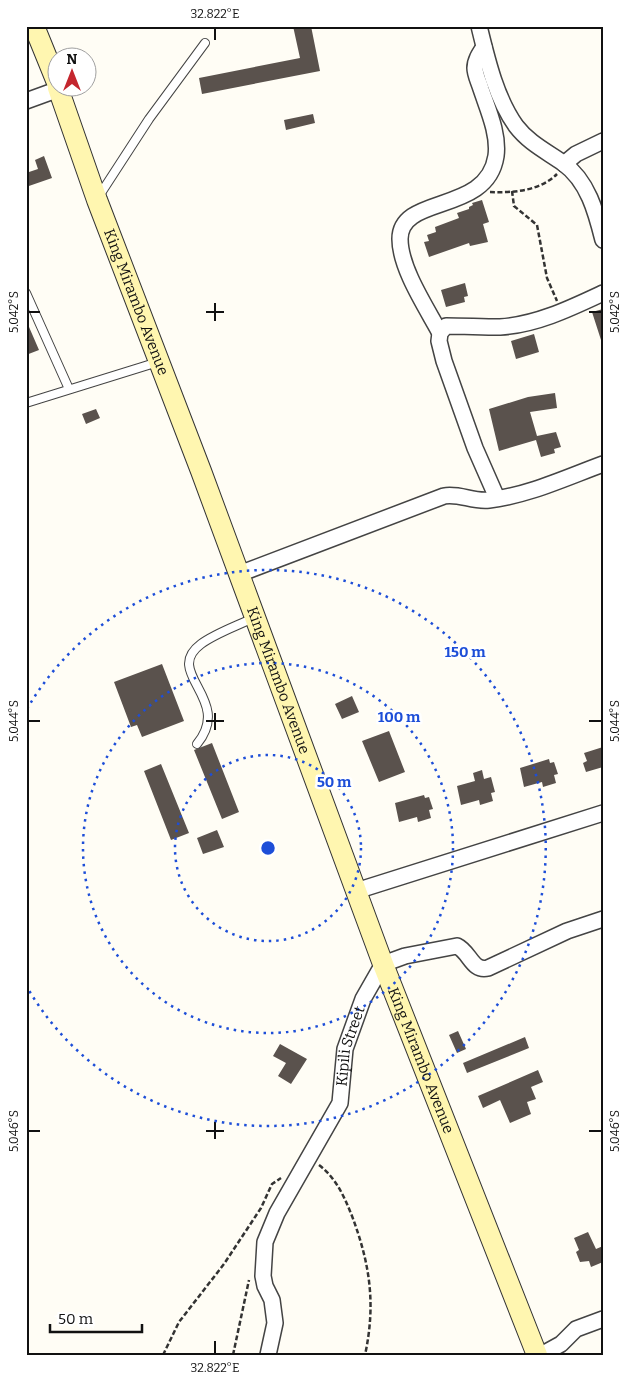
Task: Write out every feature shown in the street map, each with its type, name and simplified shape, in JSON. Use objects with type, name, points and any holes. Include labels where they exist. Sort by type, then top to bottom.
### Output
[{"type":"main road","name":"King Mirambo Avenue","points":[[34,26],[48,62]]},
{"type":"main road","name":"King Mirambo Avenue","points":[[62,98],[97,200],[240,574],[383,964],[539,1355]]},
{"type":"street","points":[[479,26],[494,78],[515,125],[528,140],[564,164],[586,189],[602,233]]},
{"type":"street","points":[[440,333],[411,278],[403,257],[400,239],[402,227],[406,219],[415,212],[444,205],[476,188],[494,165],[497,145],[490,113],[475,68],[478,56],[484,47]]},
{"type":"street","points":[[26,101],[48,91]]},
{"type":"street","points":[[564,164],[576,154],[603,140]]},
{"type":"street","points":[[497,498],[478,456],[444,361],[439,341],[440,333],[446,326],[501,326],[527,322],[563,311],[603,293]]},
{"type":"street","points":[[240,574],[444,496],[456,495],[484,500],[497,498],[550,486],[603,464]]},
{"type":"street","points":[[356,891],[603,813]]},
{"type":"street","points":[[383,964],[406,956],[457,946],[462,948],[475,966],[483,970],[567,931],[603,919]]},
{"type":"street","name":"Kipili Street","points":[[268,1355],[273,1337],[274,1317],[272,1300],[264,1283],[265,1242],[270,1226],[340,1103],[348,1038],[363,999],[383,964]]},
{"type":"street","points":[[539,1355],[561,1344],[576,1329],[603,1319]]},
{"type":"lane","points":[[97,200],[149,119],[205,43]]},
{"type":"lane","points":[[26,293],[69,389]]},
{"type":"lane","points":[[26,403],[159,362]]},
{"type":"lane","points":[[197,744],[206,733],[209,712],[206,702],[190,674],[189,665],[193,653],[201,644],[256,617]]},
{"type":"path","points":[[476,188],[490,192],[512,192],[538,187],[547,182],[564,164]]},
{"type":"path","points":[[512,192],[514,206],[537,225],[548,278],[563,311]]},
{"type":"path","points":[[310,1158],[327,1171],[338,1184],[356,1225],[368,1262],[371,1310],[366,1355]]},
{"type":"path","points":[[163,1355],[179,1322],[224,1264],[261,1208],[268,1190],[277,1180],[287,1174]]},
{"type":"path","points":[[233,1355],[250,1278]]},
{"type":"building","points":[[293,26],[311,26],[320,71],[202,94],[199,78],[300,58]]},
{"type":"building","points":[[313,114],[315,123],[286,130],[284,120]]},
{"type":"building","points":[[44,156],[52,178],[26,187],[26,173],[38,169],[35,160]]},
{"type":"building","points":[[482,200],[489,222],[483,224],[488,242],[470,246],[469,243],[429,257],[424,242],[429,241],[427,235],[436,232],[435,227],[459,218],[457,213],[469,209],[473,205],[472,203]]},
{"type":"building","points":[[465,283],[468,296],[464,297],[465,302],[446,307],[441,290]]},
{"type":"building","points":[[603,309],[603,340],[601,340],[592,312]]},
{"type":"building","points":[[26,320],[39,350],[26,355]]},
{"type":"building","points":[[534,334],[539,352],[516,359],[511,341]]},
{"type":"building","points":[[555,393],[557,408],[530,412],[537,436],[556,432],[561,447],[554,449],[555,453],[541,457],[536,440],[499,451],[489,409],[528,397]]},
{"type":"building","points":[[96,409],[100,418],[86,424],[82,414]]},
{"type":"building","points":[[162,664],[184,721],[142,737],[137,725],[131,727],[114,682]]},
{"type":"building","points":[[352,696],[359,712],[342,719],[335,704]]},
{"type":"building","points":[[389,731],[405,772],[379,782],[362,741]]},
{"type":"building","points":[[212,743],[239,812],[222,819],[194,750]]},
{"type":"building","points":[[603,747],[603,767],[586,772],[583,763],[587,761],[584,753]]},
{"type":"building","points":[[549,759],[550,763],[554,762],[558,774],[554,775],[556,783],[543,787],[542,782],[524,787],[520,768]]},
{"type":"building","points":[[161,764],[189,833],[171,840],[144,771]]},
{"type":"building","points":[[482,770],[484,779],[491,777],[495,792],[491,793],[493,801],[480,805],[479,800],[461,805],[457,786],[475,781],[473,773]]},
{"type":"building","points":[[424,795],[425,798],[429,797],[433,809],[429,810],[431,818],[418,822],[417,817],[399,822],[395,803]]},
{"type":"building","points":[[217,830],[224,847],[203,854],[197,838]]},
{"type":"building","points":[[458,1031],[466,1049],[457,1053],[449,1035]]},
{"type":"building","points":[[525,1037],[529,1048],[467,1073],[463,1063]]},
{"type":"building","points":[[280,1044],[307,1059],[291,1084],[278,1076],[286,1063],[273,1056]]},
{"type":"building","points":[[538,1070],[543,1082],[531,1087],[536,1099],[527,1102],[531,1114],[510,1123],[500,1100],[483,1108],[478,1096]]},
{"type":"building","points":[[588,1232],[596,1249],[603,1246],[603,1262],[591,1267],[589,1261],[580,1262],[576,1252],[579,1250],[574,1238]]}]
